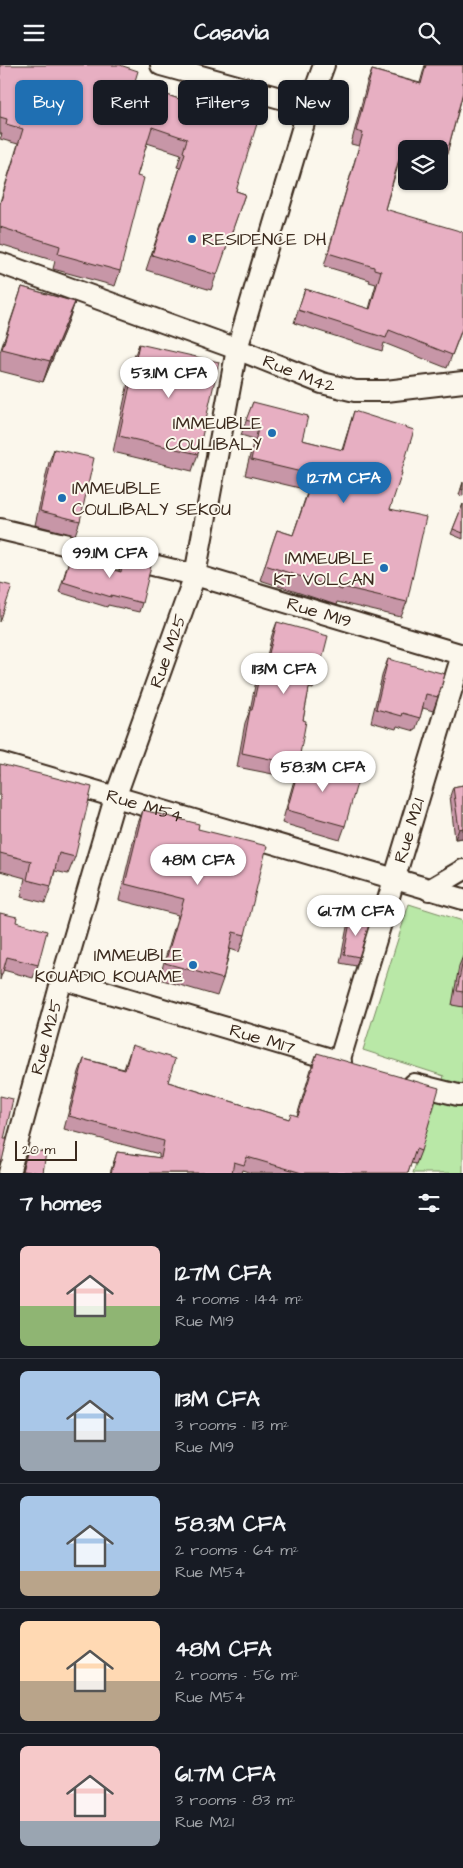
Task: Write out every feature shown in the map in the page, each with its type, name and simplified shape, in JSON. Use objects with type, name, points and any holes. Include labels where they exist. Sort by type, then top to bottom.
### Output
[{"type":"street","points":[[161,65],[278,97]]},
{"type":"street","name":"Rue M25","points":[[319,80],[324,65]]},
{"type":"street","name":"Rue M25","points":[[8,1173],[62,979],[116,798],[195,575],[237,349],[303,125]]},
{"type":"street","name":"Rue M42","points":[[0,263],[237,349],[322,383],[355,391],[386,391],[463,382]]},
{"type":"street","name":"Rue M19","points":[[0,529],[195,575],[462,655]]},
{"type":"street","name":"Rue M21","points":[[348,1065],[394,880],[462,655]]},
{"type":"street","name":"Rue M54","points":[[0,763],[463,899]]},
{"type":"street","points":[[429,889],[463,871]]},
{"type":"street","name":"Rue M17","points":[[62,979],[348,1065]]},
{"type":"street","points":[[394,1078],[463,1095]]},
{"type":"green space","points":[[409,904],[463,921],[463,1173],[413,1173],[444,1076],[363,1050]]},
{"type":"building","points":[[0,65],[120,65],[138,71],[135,80],[93,80],[93,125],[168,125],[168,95],[178,99],[178,125],[257,125],[236,191],[245,194],[217,275],[152,255],[185,153],[183,152],[187,139],[152,127],[137,176],[144,178],[120,271],[58,254],[60,246],[0,227],[0,204],[23,129],[6,124],[7,119],[0,117]]},
{"type":"building","points":[[426,65],[463,65],[463,92],[448,149],[448,140],[398,140],[398,163],[385,209],[463,232],[463,326],[452,355],[389,330],[386,338],[298,310],[305,289],[370,309],[381,271],[374,269],[374,267],[328,253],[363,133],[356,131],[372,70],[421,84]]},
{"type":"building","points":[[22,287],[75,302],[50,361],[2,349]]},
{"type":"building","points":[[139,344],[219,362],[198,454],[119,436]]},
{"type":"building","points":[[253,402],[308,416],[302,440],[343,450],[354,411],[414,430],[390,509],[426,517],[407,602],[343,587],[342,590],[265,565],[277,530],[293,535],[314,475],[251,460],[259,424],[246,420]]},
{"type":"building","name":"IMMEUBLE COULIBALY SEKOU","points":[[54,449],[94,458],[80,521],[40,511]]},
{"type":"building","points":[[463,504],[463,533],[453,529]]},
{"type":"building","points":[[70,557],[121,572],[123,560],[151,566],[142,603],[111,595],[111,597],[63,582]]},
{"type":"building","points":[[0,583],[12,586],[0,622]]},
{"type":"building","points":[[277,622],[328,636],[318,675],[312,673],[303,720],[306,721],[298,765],[242,753],[250,710],[252,710],[261,668],[265,669]]},
{"type":"building","points":[[388,659],[445,674],[438,697],[426,694],[420,718],[402,713],[401,716],[376,709]]},
{"type":"building","points":[[301,760],[359,776],[345,826],[287,810]]},
{"type":"building","points":[[0,764],[92,787],[75,857],[59,853],[51,886],[27,880],[31,861],[0,853]]},
{"type":"building","points":[[463,785],[463,828],[459,829],[453,787]]},
{"type":"building","points":[[143,810],[199,824],[198,829],[267,846],[245,935],[233,932],[223,979],[165,963],[184,899],[125,884]]},
{"type":"building","points":[[0,913],[17,917],[16,922],[47,931],[38,965],[7,957],[2,975],[0,975]]},
{"type":"building","points":[[351,917],[370,921],[359,957],[344,954]]},
{"type":"building","points":[[463,959],[463,992],[457,991]]},
{"type":"building","points":[[132,1045],[175,1059],[168,1082],[289,1119],[291,1114],[298,1116],[317,1053],[439,1088],[421,1151],[416,1149],[408,1173],[302,1173],[247,1157],[244,1165],[234,1162],[232,1173],[111,1173],[117,1152],[161,1158],[164,1141],[69,1116],[84,1059],[125,1070]]},
{"type":"building","points":[[0,1096],[13,1099],[4,1139],[7,1139],[2,1161],[0,1161]]},
{"type":"building","points":[[28,1150],[46,1152],[43,1173],[22,1171]]},
{"type":"place","name":"RESIDENCE DH","points":[[192,239]]},
{"type":"place","name":"IMMEUBLE COULIBALY","points":[[272,433]]},
{"type":"place","name":"IMMEUBLE COULIBALY SEKOU","points":[[62,498]]},
{"type":"place","name":"IMMEUBLE KT VOLCAN","points":[[384,568]]},
{"type":"place","name":"IMMEUBLE KOUADIO KOUAME","points":[[193,965]]}]
